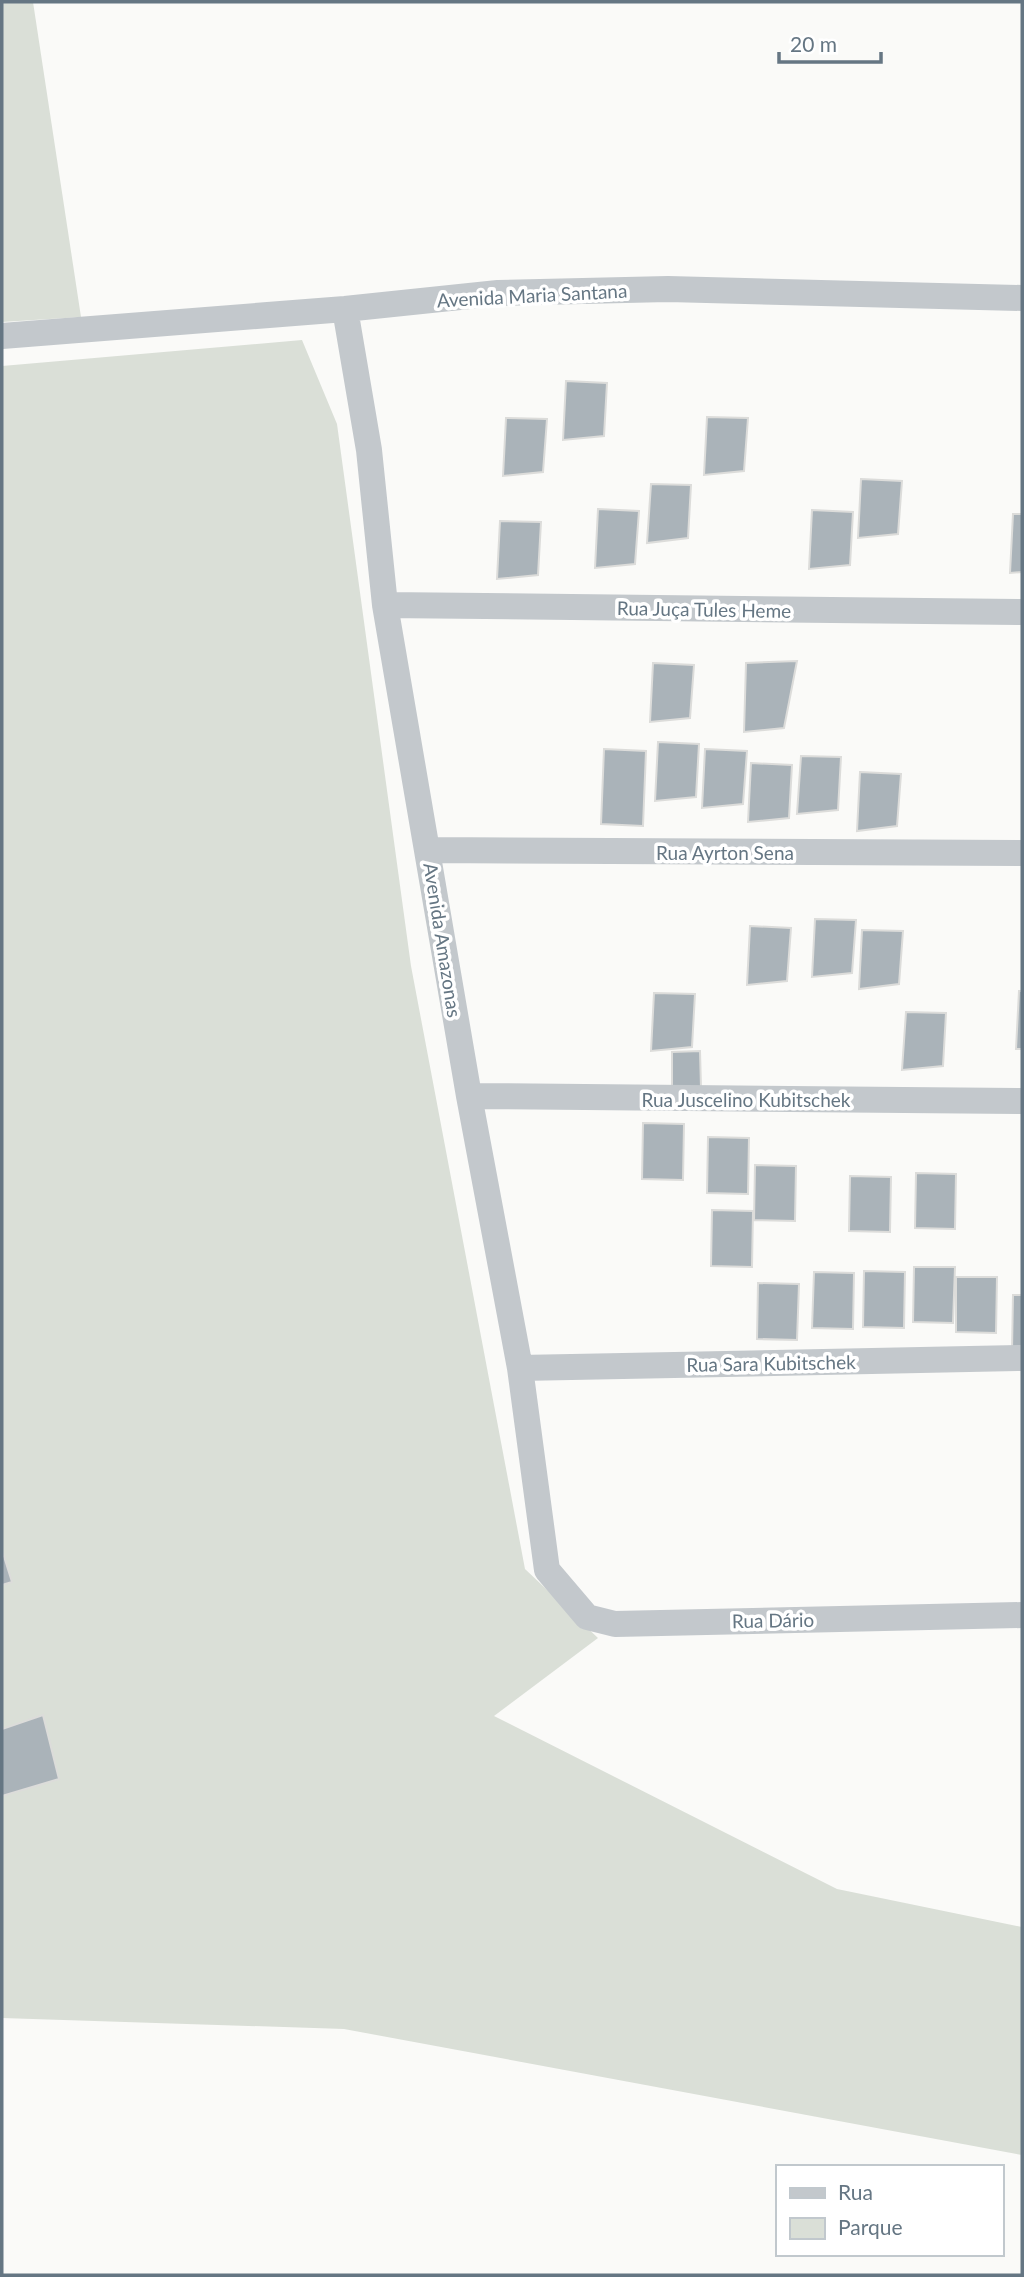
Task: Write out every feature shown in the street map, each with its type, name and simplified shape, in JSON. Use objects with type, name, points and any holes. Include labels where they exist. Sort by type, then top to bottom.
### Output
[{"type":"street","name":"Avenida Maria Santana","points":[[2,336],[345,309],[498,293],[655,289],[1022,298]]},
{"type":"street","name":"Avenida Amazonas","points":[[345,309],[369,450],[385,604],[469,1096],[520,1368],[547,1570]]},
{"type":"street","name":"Rua Juça Tules Heme","points":[[385,604],[1022,612]]},
{"type":"street","name":"Rua Ayrton Sena","points":[[429,850],[1022,853]]},
{"type":"street","name":"Rua Juscelino Kubitschek","points":[[469,1096],[1022,1101]]},
{"type":"street","name":"Rua Sara Kubitschek","points":[[520,1368],[1022,1358]]},
{"type":"street","name":"Rua Dário","points":[[547,1570],[587,1617],[615,1624],[1022,1615]]},
{"type":"green space","points":[[2,2],[33,2],[81,317],[2,322]]},
{"type":"green space","points":[[302,340],[337,424],[411,966],[525,1569],[598,1638],[494,1716],[837,1889],[1022,1927],[1022,2155],[344,2029],[2,2018],[2,366]]},
{"type":"building","points":[[566,381],[607,383],[604,436],[563,440]]},
{"type":"building","points":[[707,417],[748,418],[744,471],[704,475]]},
{"type":"building","points":[[506,418],[547,419],[543,472],[503,476]]},
{"type":"building","points":[[861,479],[902,481],[898,534],[858,538]]},
{"type":"building","points":[[651,484],[691,485],[688,538],[647,543]]},
{"type":"building","points":[[598,509],[639,511],[635,564],[595,568]]},
{"type":"building","points":[[812,510],[853,512],[850,565],[809,569]]},
{"type":"building","points":[[1013,514],[1022,514],[1022,572],[1010,573]]},
{"type":"building","points":[[500,521],[541,522],[538,575],[497,579]]},
{"type":"building","points":[[797,661],[784,728],[744,732],[746,663]]},
{"type":"building","points":[[653,663],[694,665],[690,718],[650,722]]},
{"type":"building","points":[[658,742],[699,744],[696,797],[655,801]]},
{"type":"building","points":[[604,749],[646,751],[643,826],[601,824]]},
{"type":"building","points":[[705,749],[747,751],[743,804],[702,808]]},
{"type":"building","points":[[801,756],[841,757],[838,810],[797,814]]},
{"type":"building","points":[[751,763],[792,765],[789,818],[748,822]]},
{"type":"building","points":[[860,772],[901,774],[897,826],[857,831]]},
{"type":"building","points":[[815,919],[856,920],[852,973],[812,977]]},
{"type":"building","points":[[750,926],[791,928],[787,981],[747,985]]},
{"type":"building","points":[[862,930],[903,931],[899,984],[859,989]]},
{"type":"building","points":[[1019,991],[1022,991],[1022,1049],[1016,1049]]},
{"type":"building","points":[[654,993],[695,994],[692,1047],[651,1051]]},
{"type":"building","points":[[906,1012],[946,1013],[943,1066],[902,1070]]},
{"type":"building","points":[[700,1051],[701,1088],[672,1088],[672,1052]]},
{"type":"building","points":[[643,1123],[684,1124],[683,1180],[642,1179]]},
{"type":"building","points":[[708,1137],[749,1138],[748,1194],[707,1193]]},
{"type":"building","points":[[755,1165],[796,1166],[795,1221],[754,1220]]},
{"type":"building","points":[[916,1173],[956,1174],[955,1229],[915,1228]]},
{"type":"building","points":[[850,1176],[891,1177],[890,1232],[849,1231]]},
{"type":"building","points":[[712,1210],[753,1211],[752,1267],[711,1266]]},
{"type":"building","points":[[914,1267],[955,1267],[953,1323],[913,1322]]},
{"type":"building","points":[[864,1271],[905,1272],[904,1328],[863,1327]]},
{"type":"building","points":[[814,1272],[854,1273],[853,1329],[812,1328]]},
{"type":"building","points":[[956,1277],[997,1277],[996,1333],[956,1332]]},
{"type":"building","points":[[758,1283],[799,1284],[797,1340],[757,1339]]},
{"type":"building","points":[[1013,1295],[1022,1295],[1022,1351],[1012,1350]]},
{"type":"building","points":[[2,1550],[12,1582],[2,1585]]},
{"type":"building","points":[[43,1715],[59,1779],[2,1796],[2,1729]]}]
